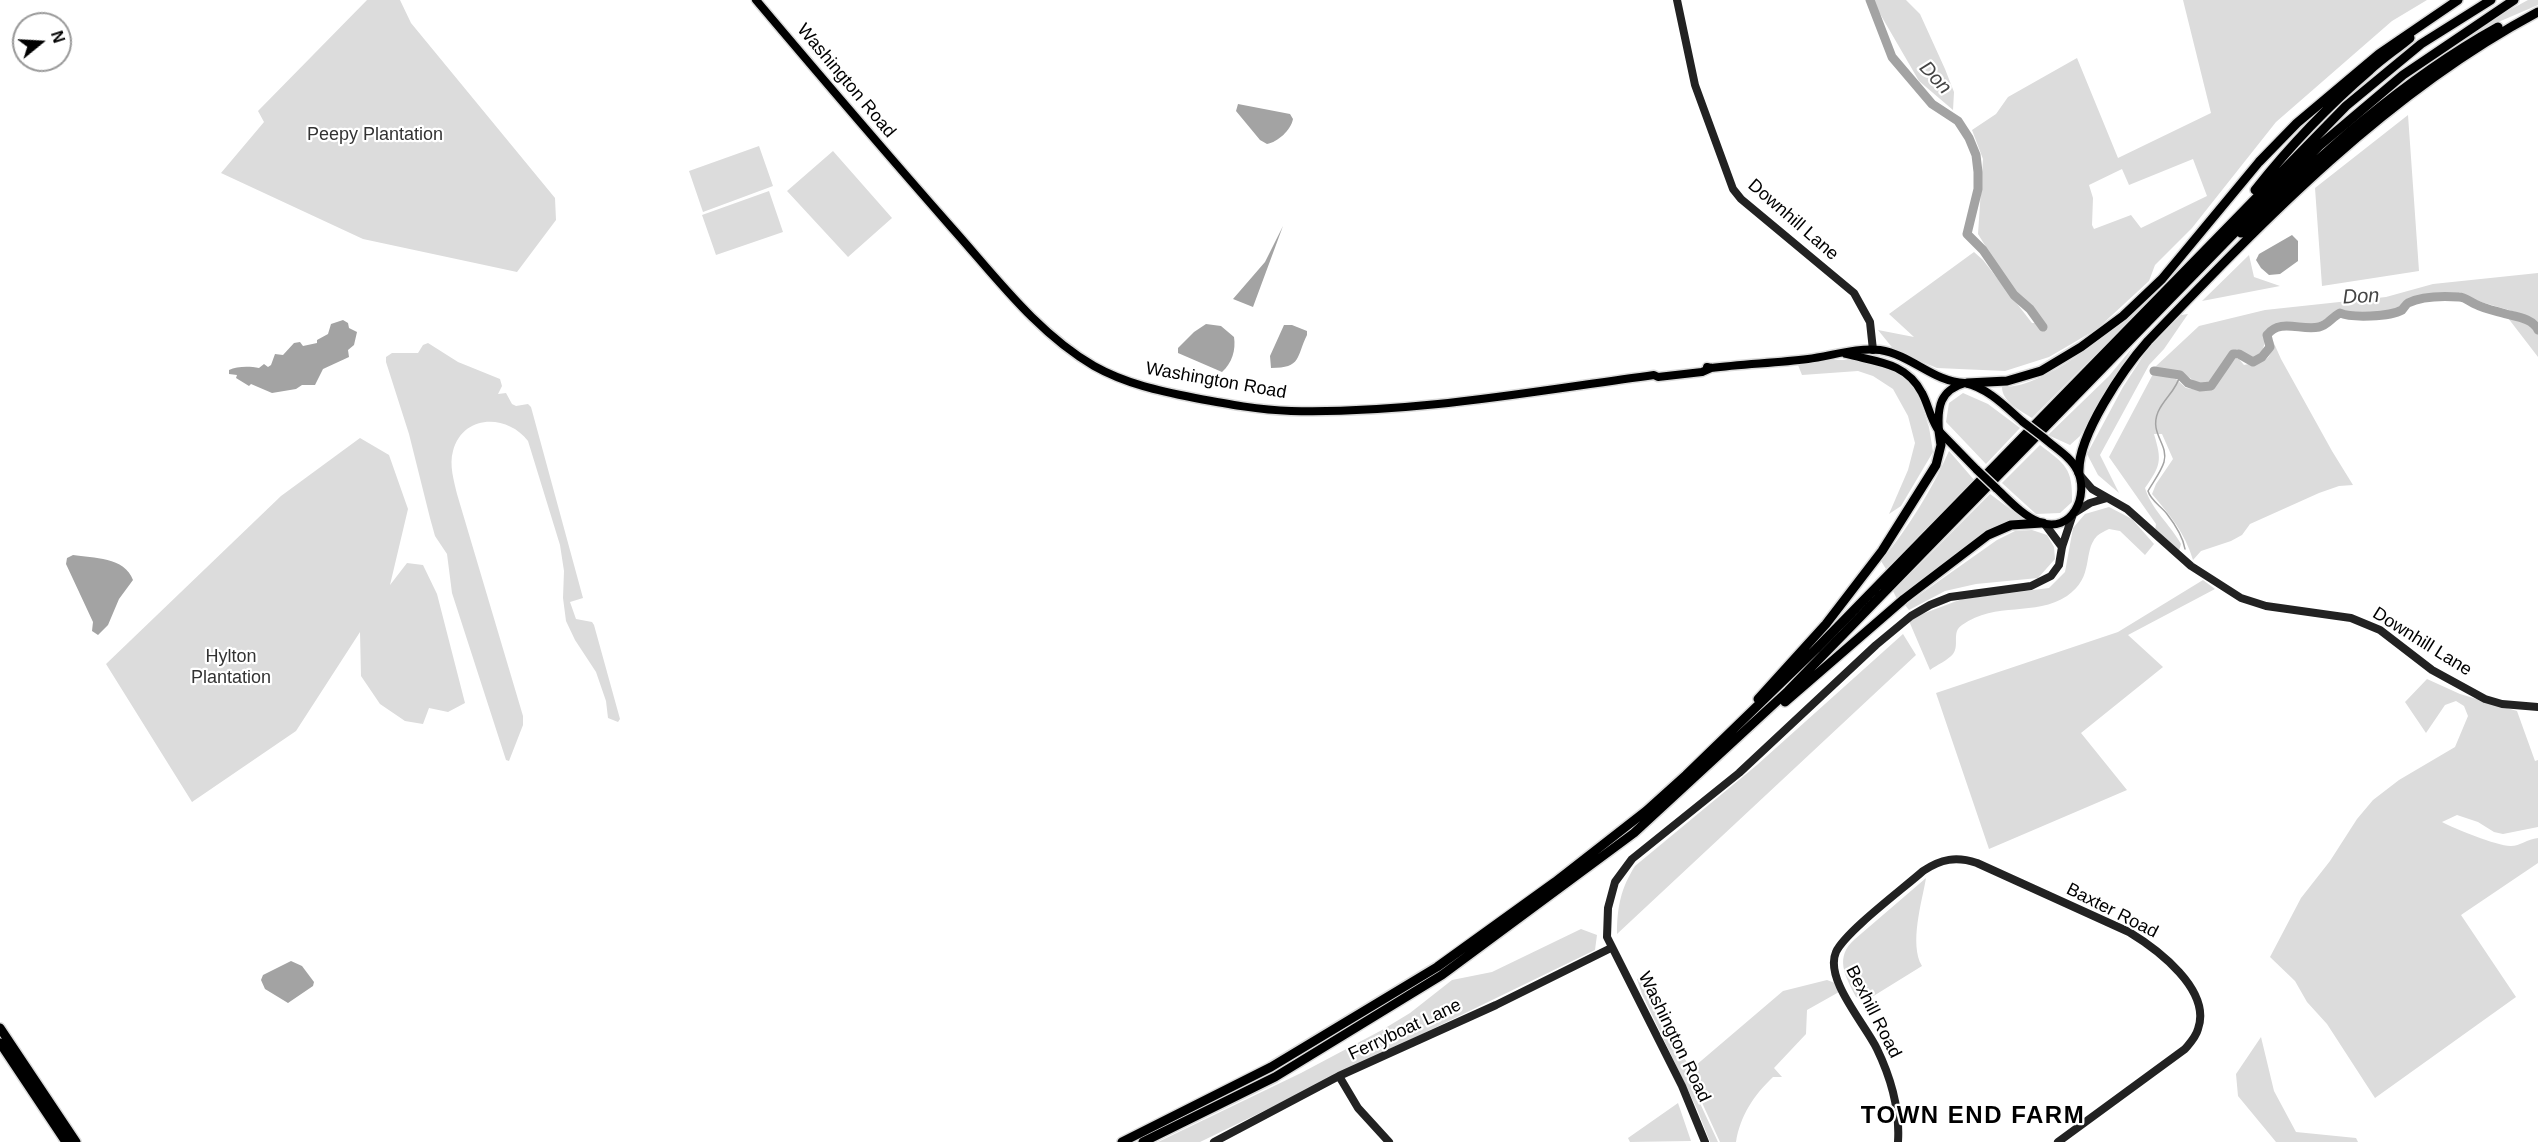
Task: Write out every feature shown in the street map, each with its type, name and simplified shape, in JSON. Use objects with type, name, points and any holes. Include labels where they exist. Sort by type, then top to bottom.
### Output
[{"type":"highway","points":[[1966,383],[2007,381],[2041,371],[2123,316],[2162,279],[2251,171],[2297,123],[2355,72],[2405,34],[2417,29],[2458,0]]},
{"type":"highway","points":[[1122,1142],[1271,1067],[1437,968],[1617,835],[1686,776],[1816,649],[2205,248],[2372,82],[2421,44],[2492,0]]},
{"type":"highway","points":[[1143,1142],[1275,1077],[1442,975],[1634,833],[1718,757],[1830,649],[2293,172],[2348,120],[2403,75],[2514,0]]},
{"type":"highway","points":[[2293,172],[2393,91],[2498,28],[2538,11]]},
{"type":"highway","points":[[2079,473],[2079,456],[2086,437],[2132,360],[2269,216],[2348,143],[2404,99],[2494,37],[2538,11]]},
{"type":"highway","points":[[2205,248],[2316,120],[2370,69],[2409,39],[2417,29]]},
{"type":"highway","points":[[2156,313],[2176,298],[2321,156],[2434,65]]},
{"type":"highway","points":[[1686,776],[1826,624],[1882,551],[1936,465],[1941,445],[1939,430]]},
{"type":"highway","points":[[1718,757],[1751,732],[1904,599],[1979,542],[2006,526],[2043,523]]},
{"type":"highway","points":[[0,1028],[76,1142]]},
{"type":"highway","points":[[0,1043],[66,1142]]},
{"type":"main road","name":"Washington Road","points":[[756,0],[872,137],[1054,338],[1074,354],[1113,376],[1158,391],[1226,404],[1289,411],[1389,410],[1654,375],[1661,371],[1845,354]]},
{"type":"main road","points":[[1858,350],[1887,352],[1913,362],[1945,380],[1966,383],[1983,390],[2072,462],[2079,473],[2082,493],[2079,506],[2061,521],[2043,523],[2014,505],[1939,430],[1919,388],[1904,372],[1888,363],[1845,354],[1858,350]]},
{"type":"main road","points":[[1939,430],[1938,411],[1941,399],[1950,389],[1966,383]]},
{"type":"street","name":"Downhill Lane","points":[[1677,0],[1695,85],[1733,189],[1741,199],[1854,293],[1870,322],[1873,350]]},
{"type":"street","name":"Downhill Lane","points":[[2079,473],[2092,489],[2127,509],[2191,566],[2241,598],[2266,606],[2351,618],[2380,630],[2432,670],[2485,699],[2502,704],[2538,707]]},
{"type":"street","points":[[2062,547],[2073,513],[2090,503],[2107,498]]},
{"type":"street","points":[[2043,523],[2062,547]]},
{"type":"street","name":"Washington Road","points":[[1705,1142],[1682,1086],[1607,937],[1606,922],[1611,892],[1623,869],[1632,859],[1754,759],[1900,624],[1938,601],[1968,593],[2022,587],[2041,582],[2056,569],[2062,547]]},
{"type":"street","name":"Bexhill Road","points":[[1898,1142],[1894,1097],[1886,1071],[1877,1049],[1833,971],[1833,960],[1844,939],[1923,871],[1944,860],[1967,860]]},
{"type":"street","name":"Baxter Road","points":[[1967,860],[2129,932],[2147,943],[2172,963],[2194,993],[2199,1005],[2198,1030],[2185,1049],[2058,1142]]},
{"type":"street","name":"Ferryboat Lane","points":[[1214,1142],[1339,1076],[1496,1005],[1611,948]]},
{"type":"street","points":[[1339,1076],[1358,1108],[1389,1142]]},
{"type":"green space","name":"Peepy Plantation","points":[[367,0],[400,0],[411,23],[555,198],[556,220],[517,272],[363,239],[221,173],[264,122],[258,111]]},
{"type":"green space","points":[[1872,0],[1906,0],[1920,14],[1954,92],[1953,110],[1919,81]]},
{"type":"green space","points":[[2183,0],[2427,0],[2392,21],[2276,122],[2192,228],[2155,265],[2149,281],[2097,329],[2049,357],[2005,371],[1937,368],[1895,351],[1878,330],[1914,337],[1889,314],[1974,252],[1983,260],[2032,323],[2041,323],[2007,281],[1978,234],[1983,159],[1972,130],[1996,114],[2008,97],[2077,58],[2118,158],[2211,113]],"holes":[[[2193,159],[2207,196],[2141,228],[2131,215],[2094,229],[2092,225],[2093,198],[2089,185],[2122,169],[2129,185]]]},
{"type":"green space","points":[[2528,0],[2538,0],[2538,5],[2496,23],[2447,51],[2489,21]]},
{"type":"green space","points":[[2408,115],[2419,271],[2322,286],[2315,188]]},
{"type":"green space","points":[[759,146],[773,186],[703,212],[689,171]]},
{"type":"green space","points":[[833,151],[892,218],[848,257],[787,191]]},
{"type":"green space","points":[[769,191],[783,232],[716,255],[702,215]]},
{"type":"green space","points":[[2249,255],[2254,277],[2280,286],[2202,301]]},
{"type":"green space","points":[[2538,273],[2538,325],[2519,313],[2474,300],[2462,293],[2405,301],[2400,308],[2376,314],[2352,314],[2339,310],[2313,325],[2283,323],[2272,326],[2265,331],[2265,340],[2260,354],[2252,360],[2237,349],[2229,356],[2209,384],[2199,384],[2181,372],[2155,367],[2199,326],[2265,310],[2386,297],[2433,284]]},
{"type":"green space","points":[[2150,300],[2032,418],[2012,405],[2005,397],[2002,387],[2020,385],[2059,367],[2100,340]]},
{"type":"green space","points":[[2188,314],[2164,349],[2149,365],[2100,455],[2119,493],[2098,475],[2087,454],[2123,387],[2147,350],[2181,315]]},
{"type":"green space","points":[[2508,318],[2527,323],[2538,333],[2538,357]]},
{"type":"green space","points":[[2273,341],[2332,451],[2353,485],[2339,486],[2319,493],[2250,524],[2242,535],[2201,551],[2193,560],[2181,533],[2152,494],[2173,459],[2162,434],[2154,434],[2159,457],[2157,468],[2145,488],[2152,503],[2181,544],[2179,551],[2155,531],[2156,524],[2109,457],[2153,374],[2176,379],[2186,388],[2205,391],[2213,388],[2235,359],[2239,359],[2244,365],[2265,360],[2270,353]]},
{"type":"green space","points":[[428,343],[458,362],[500,379],[502,386],[498,394],[506,393],[512,404],[516,406],[528,404],[531,407],[583,598],[570,602],[576,619],[592,622],[594,625],[620,719],[618,722],[608,718],[606,701],[596,672],[575,640],[566,621],[563,598],[564,571],[560,545],[528,441],[509,426],[486,422],[476,424],[458,439],[452,456],[453,478],[523,716],[523,725],[509,761],[506,760],[452,593],[447,554],[435,536],[409,434],[386,362],[386,357],[392,353],[418,353],[423,345]]},
{"type":"green space","points":[[2133,347],[2080,436],[2070,445],[2048,435],[2109,376]]},
{"type":"green space","points":[[1829,360],[1862,360],[1896,371],[1917,391],[1929,427],[1933,452],[1901,506],[1889,514],[1908,470],[1915,443],[1908,416],[1893,389],[1873,376],[1858,371],[1802,375],[1798,365]]},
{"type":"green space","points":[[1963,393],[1988,404],[2020,428],[1986,464],[1946,422],[1949,403]]},
{"type":"green space","name":"Hylton Plantation","points":[[360,438],[389,455],[408,509],[390,585],[407,563],[423,565],[437,594],[465,703],[448,712],[429,708],[423,724],[405,721],[380,704],[361,676],[360,632],[296,731],[192,802],[106,664],[281,496]]},
{"type":"green space","points":[[2040,445],[2061,462],[2069,474],[2072,502],[2060,513],[2036,514],[2002,483]]},
{"type":"green space","points":[[1949,451],[1975,481],[1886,569],[1881,561],[1919,508]]},
{"type":"green space","points":[[1990,494],[2025,520],[2013,520],[1992,528],[1897,599],[1893,591]]},
{"type":"green space","points":[[2109,507],[2132,519],[2154,544],[2145,555],[2120,531],[2109,529],[2103,532],[2093,542],[2085,573],[2076,589],[2055,602],[2042,606],[1988,613],[1962,625],[1957,631],[1953,654],[1930,670],[1909,621],[1962,599],[2049,588],[2065,572],[2073,528],[2085,514]]},
{"type":"green space","points":[[2032,530],[2047,535],[2054,547],[2055,559],[2038,578],[1976,584],[1945,591],[1909,610],[1905,605],[1997,540],[2015,531]]},
{"type":"green space","points":[[2203,580],[2215,589],[2128,635],[2163,667],[2081,733],[2127,790],[1989,849],[1936,693],[2118,632]]},
{"type":"green space","points":[[1903,634],[1916,655],[1617,934],[1621,898],[1626,882],[1635,866],[1757,765]]},
{"type":"green space","points":[[2427,679],[2460,694],[2517,711],[2535,761],[2538,760],[2538,827],[2503,834],[2457,815],[2442,822],[2476,837],[2505,846],[2514,846],[2538,838],[2538,863],[2461,915],[2516,997],[2375,1098],[2327,1024],[2307,1002],[2295,981],[2270,957],[2301,898],[2373,800],[2399,780],[2455,747],[2468,716],[2464,706],[2456,701],[2445,705],[2426,733],[2405,702]]},
{"type":"green space","points":[[1926,878],[1916,935],[1918,957],[1922,966],[1867,1000],[1856,997],[1843,967],[1845,953],[1849,946]]},
{"type":"green space","points":[[1581,929],[1597,935],[1595,950],[1200,1142],[1158,1142],[1301,1073],[1382,1030],[1410,1013],[1452,980],[1492,972]]},
{"type":"green space","points":[[1643,977],[1669,1015],[1670,1028],[1683,1045],[1678,1050],[1690,1066],[1685,1071],[1718,1142],[1710,1142],[1697,1109],[1642,994],[1637,979]]},
{"type":"green space","points":[[1827,980],[1835,983],[1839,992],[1807,1010],[1806,1034],[1774,1068],[1782,1077],[1773,1077],[1754,1099],[1744,1115],[1736,1142],[1720,1142],[1688,1072],[1783,991]]},
{"type":"green space","points":[[2261,1037],[2274,1091],[2296,1132],[2356,1138],[2358,1142],[2276,1142],[2238,1096],[2236,1074]]},
{"type":"green space","points":[[1678,1103],[1691,1141],[1630,1142],[1628,1138]]},
{"type":"shaded area","points":[[1238,104],[1290,114],[1293,119],[1292,123],[1280,138],[1267,144],[1260,140],[1236,111]]},
{"type":"shaded area","points":[[1283,226],[1253,307],[1233,299],[1265,262]]},
{"type":"shaded area","points":[[2292,235],[2298,241],[2298,261],[2280,274],[2269,275],[2256,260],[2259,254]]},
{"type":"shaded area","points":[[343,320],[348,323],[349,328],[357,332],[354,345],[348,350],[349,357],[323,369],[315,385],[302,385],[296,389],[272,393],[251,384],[249,386],[236,378],[237,375],[229,374],[229,370],[236,368],[259,368],[264,364],[268,367],[275,354],[283,355],[294,343],[300,342],[303,346],[317,343],[317,340],[328,334],[331,324]]},
{"type":"shaded area","points":[[1206,324],[1221,326],[1234,337],[1232,356],[1222,372],[1178,353],[1178,348]]},
{"type":"shaded area","points":[[1284,325],[1292,325],[1307,331],[1307,335],[1293,363],[1288,366],[1271,368],[1270,356]]},
{"type":"shaded area","points":[[73,555],[99,558],[116,563],[129,572],[133,580],[119,599],[108,625],[98,635],[92,631],[93,622],[66,564],[67,558]]},
{"type":"shaded area","points":[[291,961],[302,966],[314,982],[313,986],[288,1003],[265,989],[261,980],[263,975]]},
{"type":"waterway","name":"Don","points":[[1870,0],[1892,57],[1932,104],[1958,121],[1969,138],[1976,155],[1978,189],[1967,234],[1983,250],[2014,295],[2030,309],[2043,327]]},
{"type":"waterway","name":"Don","points":[[2154,371],[2180,375],[2188,383],[2200,387],[2211,386],[2233,354],[2239,354],[2253,362],[2262,357],[2270,347],[2267,335],[2278,327],[2319,327],[2340,313],[2361,316],[2389,314],[2402,310],[2414,301],[2433,297],[2463,298],[2483,307],[2525,319],[2533,323],[2538,330]]},
{"type":"waterway","points":[[2180,375],[2158,412],[2156,427],[2165,456],[2159,473],[2148,491],[2151,498],[2165,511],[2175,526],[2185,549]]},
{"type":"district","name":"TOWN END FARM","points":[[1973,1116]]}]
